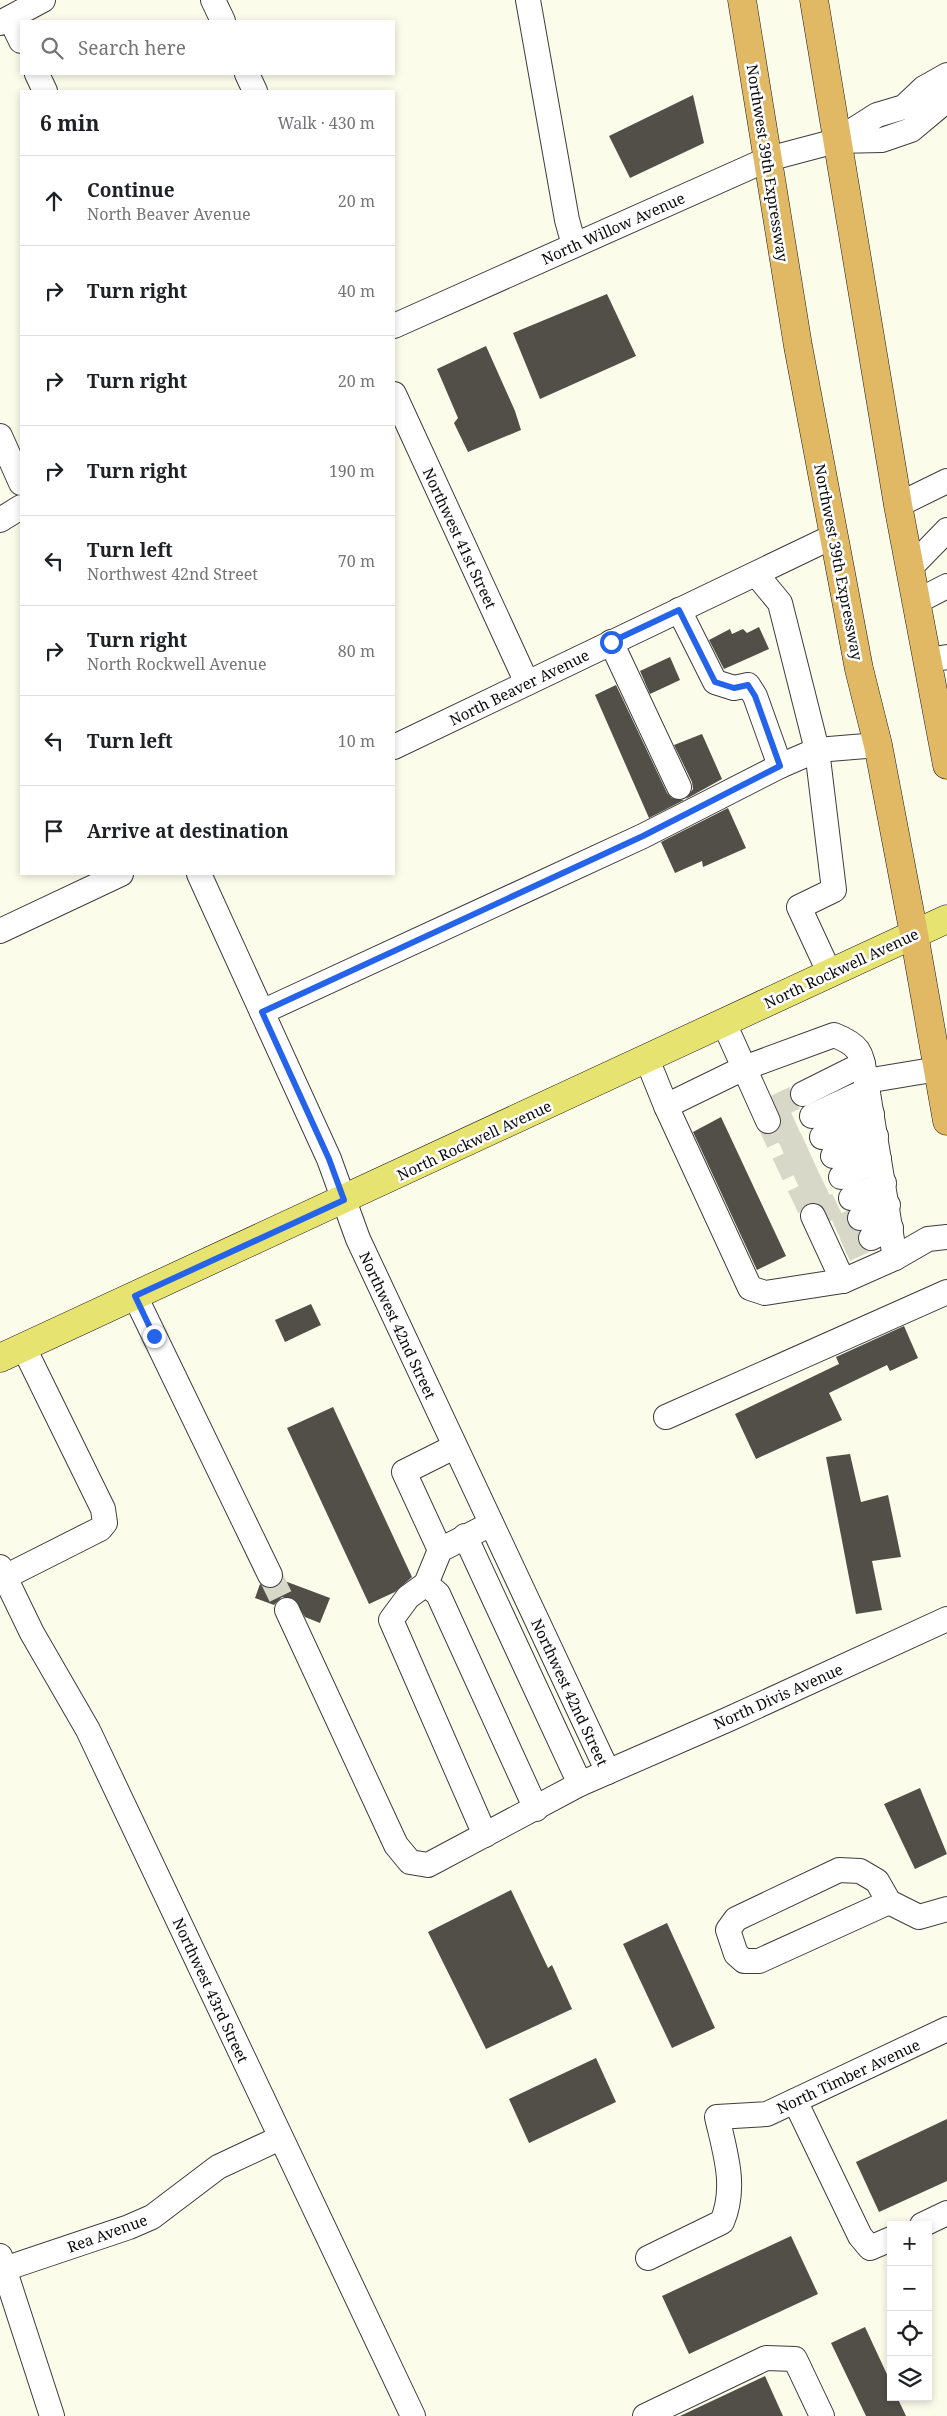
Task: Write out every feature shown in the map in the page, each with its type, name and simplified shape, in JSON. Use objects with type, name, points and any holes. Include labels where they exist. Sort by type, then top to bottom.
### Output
[{"type":"highway","name":"Northwest 39th Expressway","points":[[742,0],[798,346],[859,669],[878,745],[947,1121]]},
{"type":"highway","points":[[814,0],[836,140],[916,602],[937,659],[946,757]]},
{"type":"main road","name":"North Rockwell Avenue","points":[[12,1353],[947,919]]},
{"type":"street","points":[[20,39],[5,20],[43,0]]},
{"type":"street","points":[[213,0],[223,20]]},
{"type":"street","points":[[528,0],[567,220],[574,244]]},
{"type":"street","points":[[37,75],[45,90]]},
{"type":"street","points":[[247,75],[255,90]]},
{"type":"street","points":[[836,140],[877,115],[904,107],[924,88],[947,75]]},
{"type":"street","points":[[836,140],[882,140],[911,130],[941,104],[947,84]]},
{"type":"street","name":"North Willow Avenue","points":[[395,326],[768,159],[836,140]]},
{"type":"street","name":"Northwest 41st Street","points":[[395,396],[527,683]]},
{"type":"street","points":[[0,436],[20,481]]},
{"type":"street","points":[[898,505],[947,481]]},
{"type":"street","points":[[0,520],[20,508]]},
{"type":"street","points":[[910,568],[947,530]]},
{"type":"street","name":"North Beaver Avenue","points":[[395,747],[834,536]]},
{"type":"street","points":[[756,574],[780,603],[817,750],[834,890],[799,907],[830,974]]},
{"type":"street","points":[[916,602],[947,586]]},
{"type":"street","points":[[679,610],[715,682],[734,688],[748,685],[755,696],[780,766]]},
{"type":"street","points":[[611,642],[679,787]]},
{"type":"street","points":[[262,1012],[643,836],[780,766],[817,750],[878,745]]},
{"type":"street","points":[[0,931],[119,875]]},
{"type":"street","name":"Northwest 42nd Street","points":[[199,875],[329,1159],[358,1239],[608,1772]]},
{"type":"street","points":[[724,1023],[744,1068],[769,1114]]},
{"type":"street","points":[[666,1106],[744,1068],[834,1035],[852,1042],[862,1056],[886,1194]]},
{"type":"street","points":[[647,1059],[666,1106],[750,1288],[765,1293],[843,1281],[896,1258],[928,1240],[947,1237]]},
{"type":"street","points":[[803,1094],[866,1078],[938,1069]]},
{"type":"street","points":[[866,1078],[848,1183],[896,1258]]},
{"type":"street","points":[[848,1183],[874,1125]]},
{"type":"street","points":[[848,1183],[880,1160]]},
{"type":"street","points":[[848,1183],[886,1194]]},
{"type":"street","points":[[848,1183],[886,1194]]},
{"type":"street","points":[[829,1237],[843,1281]]},
{"type":"street","points":[[666,1417],[947,1292]]},
{"type":"street","points":[[135,1296],[270,1575]]},
{"type":"street","points":[[2,1572],[53,1554],[100,1529],[104,1523],[103,1510],[12,1353]]},
{"type":"street","points":[[454,1447],[404,1472],[433,1568],[438,1594],[536,1809]]},
{"type":"street","points":[[486,1835],[391,1620],[408,1596],[465,1536],[491,1524]]},
{"type":"street","points":[[465,1536],[580,1784]]},
{"type":"street","name":"Northwest 43rd Street","points":[[2,1572],[32,1633],[88,1730],[413,2416]]},
{"type":"street","name":"North Divis Avenue","points":[[287,1610],[396,1845],[410,1862],[428,1865],[580,1784],[729,1719],[947,1619]]},
{"type":"street","points":[[518,1650],[544,1636]]},
{"type":"street","points":[[889,1902],[759,1961],[744,1962],[736,1954],[728,1930],[736,1919],[839,1870],[860,1871],[877,1881],[889,1902],[919,1916],[947,1909]]},
{"type":"street","name":"North Timber Avenue","points":[[648,2258],[722,2222],[727,2210],[730,2187],[728,2162],[717,2118],[767,2114],[947,2029]]},
{"type":"street","points":[[795,2101],[860,2236],[870,2248],[887,2241]]},
{"type":"street","name":"Rea Avenue","points":[[2,2263],[130,2228],[152,2217],[218,2167],[280,2138]]},
{"type":"street","points":[[930,2221],[947,2213]]},
{"type":"street","points":[[2,2263],[55,2415]]},
{"type":"street","points":[[645,2416],[766,2358],[795,2359],[822,2416]]},
{"type":"building","points":[[693,95],[704,143],[630,178],[609,136]]},
{"type":"building","points":[[607,294],[636,356],[540,399],[513,333]]},
{"type":"building","points":[[486,346],[515,411],[521,430],[468,452],[454,423],[458,418],[437,369]]},
{"type":"building","points":[[759,627],[769,649],[724,669],[709,640],[730,629],[732,634],[743,629],[747,633]]},
{"type":"building","points":[[670,657],[680,680],[650,694],[640,671]]},
{"type":"building","points":[[616,685],[667,793],[672,798],[684,800],[649,818],[595,695]]},
{"type":"building","points":[[702,734],[722,779],[686,799],[693,789],[692,782],[674,745]]},
{"type":"building","points":[[728,808],[746,848],[703,867],[702,861],[675,873],[661,842]]},
{"type":"building","points":[[721,1117],[786,1256],[757,1270],[693,1132]]},
{"type":"building","points":[[311,1304],[321,1325],[285,1342],[275,1320]]},
{"type":"building","points":[[904,1326],[918,1358],[890,1371],[887,1365],[829,1393],[842,1420],[756,1459],[735,1414],[839,1364],[836,1357]]},
{"type":"building","points":[[333,1407],[412,1577],[395,1592],[369,1604],[287,1428]]},
{"type":"building","points":[[850,1454],[861,1502],[888,1495],[901,1557],[872,1561],[882,1610],[856,1614],[826,1457]]},
{"type":"building","points":[[282,1580],[330,1598],[320,1623],[305,1617],[294,1599],[282,1597],[274,1605],[255,1598],[260,1584],[269,1589],[276,1588]]},
{"type":"building","points":[[920,1788],[947,1854],[915,1869],[884,1804]]},
{"type":"building","points":[[511,1890],[548,1968],[552,1965],[572,2009],[486,2049],[428,1932]]},
{"type":"building","points":[[667,1923],[715,2028],[672,2048],[623,1944]]},
{"type":"building","points":[[596,2058],[616,2102],[529,2143],[509,2099]]},
{"type":"building","points":[[947,2119],[947,2181],[879,2212],[856,2162]]},
{"type":"building","points":[[791,2236],[818,2294],[689,2354],[662,2296]]},
{"type":"building","points":[[865,2327],[887,2374],[887,2401],[899,2401],[906,2416],[866,2416],[831,2343]]},
{"type":"building","points":[[765,2376],[783,2416],[680,2416]]},
{"type":"tunnel","points":[[773,1108],[803,1094]]},
{"type":"tunnel","points":[[774,1133],[812,1116]]},
{"type":"tunnel","points":[[768,1121],[813,1216],[851,1198]]},
{"type":"tunnel","points":[[784,1154],[822,1137]]},
{"type":"tunnel","points":[[793,1174],[833,1156]]},
{"type":"tunnel","points":[[803,1195],[841,1177]]},
{"type":"tunnel","points":[[836,1229],[860,1218]]},
{"type":"tunnel","points":[[845,1250],[871,1238]]},
{"type":"tunnel","points":[[270,1575],[287,1610]]},
{"type":"route","points":[[154,1336],[135,1296],[344,1200],[329,1159],[262,1012],[643,836],[780,766],[755,696],[748,685],[734,688],[715,682],[679,610],[611,642]]}]
